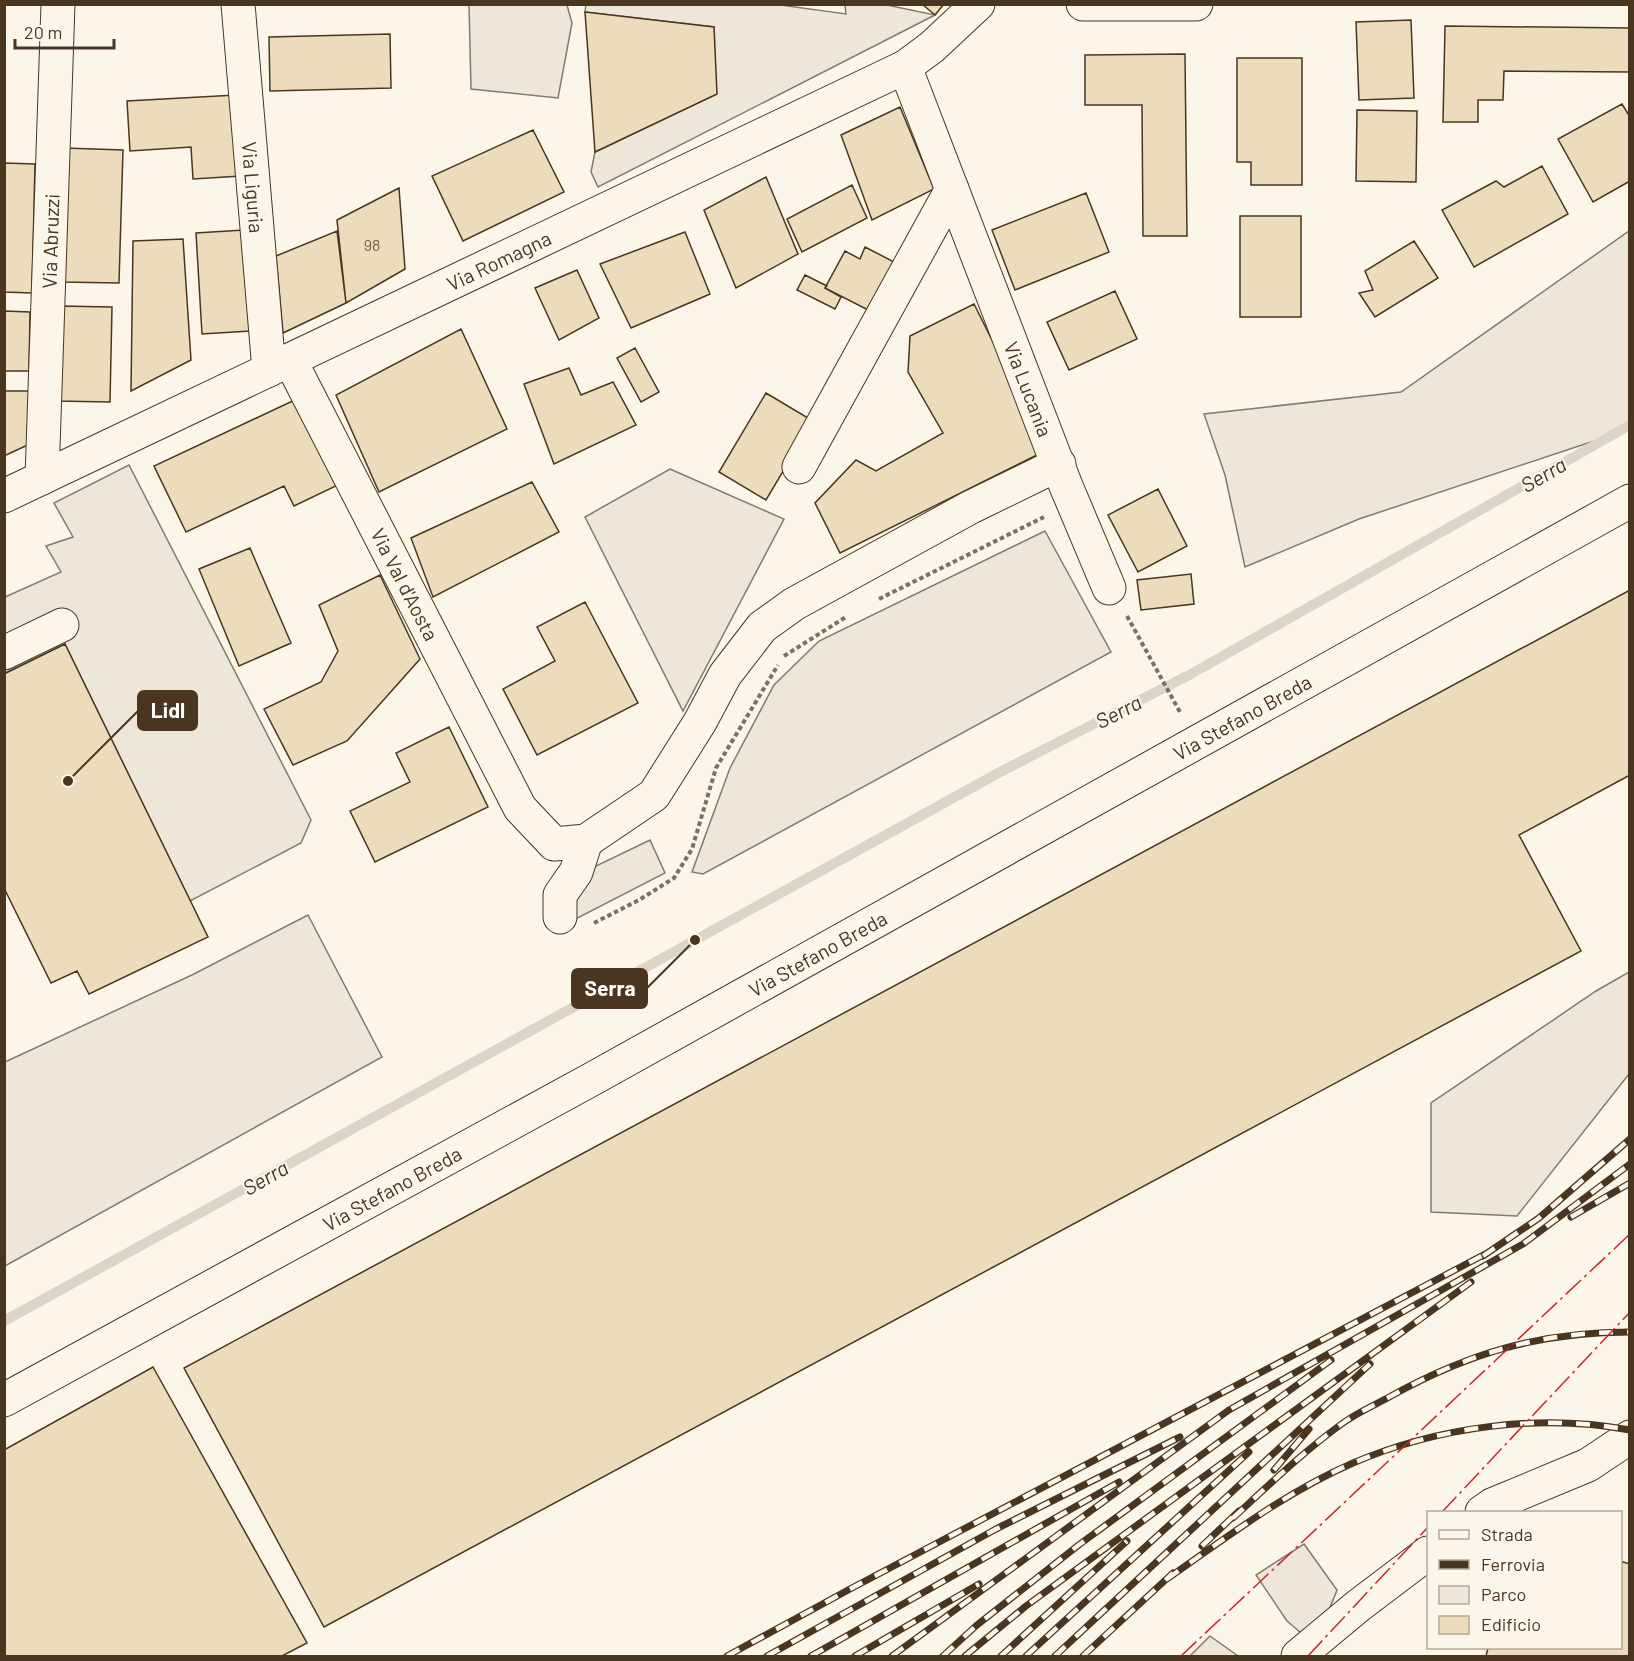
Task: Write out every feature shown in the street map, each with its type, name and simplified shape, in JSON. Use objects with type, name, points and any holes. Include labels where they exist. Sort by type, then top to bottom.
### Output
[{"type":"street","name":"Via Abruzzi","points":[[42,478],[58,4]]},
{"type":"street","name":"Via Liguria","points":[[238,4],[279,365]]},
{"type":"street","name":"Via Romagna","points":[[4,496],[905,67],[932,47],[978,4]]},
{"type":"street","points":[[1083,4],[1196,4]]},
{"type":"street","name":"Via Lucania","points":[[905,67],[1109,588]]},
{"type":"street","points":[[799,467],[952,189]]},
{"type":"street","name":"Via Val d'Aosta","points":[[279,365],[520,808],[554,844],[586,841]]},
{"type":"street","points":[[575,921],[560,895],[576,872],[586,841],[654,795],[725,675],[762,627],[794,604],[971,507],[1059,464]]},
{"type":"street","name":"Via Stefano Breda","points":[[4,1400],[605,1072],[1629,501]]},
{"type":"street","points":[[4,653],[62,625]]},
{"type":"street","points":[[1483,1511],[1492,1505],[1588,1465],[1629,1437]]},
{"type":"street","points":[[1298,1656],[1358,1606],[1427,1554]]},
{"type":"path","points":[[873,602],[959,562],[1074,502]]},
{"type":"path","points":[[575,921],[639,900],[674,878],[692,849],[716,768],[783,657],[852,613]]},
{"type":"path","points":[[1143,642],[1182,715]]},
{"type":"green space","points":[[469,5],[567,5],[572,23],[558,98],[471,89]]},
{"type":"green space","points":[[1629,231],[1629,423],[1603,438],[1359,519],[1245,567],[1225,475],[1204,414],[1401,392]]},
{"type":"green space","points":[[670,469],[784,519],[683,711],[585,517]]},
{"type":"green space","points":[[1045,531],[1111,652],[703,874],[692,872],[730,768],[774,685],[819,641]]},
{"type":"green space","points":[[1629,972],[1629,1074],[1517,1216],[1431,1212],[1431,1103],[1596,991]]},
{"type":"green space","points":[[1304,1544],[1337,1590],[1315,1645],[1287,1621],[1256,1575]]},
{"type":"green space","points":[[1210,1636],[1238,1656],[1190,1656]]},
{"type":"shaded area","points":[[586,4],[773,4],[846,14],[845,5],[882,4],[935,15],[598,187],[591,172],[595,152],[716,94],[714,27],[585,12]]},
{"type":"shaded area","points":[[129,465],[311,820],[301,843],[190,901],[65,644],[5,673],[5,597],[61,572],[46,546],[73,537],[54,503]]},
{"type":"shaded area","points":[[650,840],[665,873],[562,926],[546,890]]},
{"type":"shaded area","points":[[308,915],[382,1057],[5,1266],[5,1062],[194,974]]},
{"type":"building","points":[[922,4],[944,4],[935,15]]},
{"type":"building","points":[[585,12],[714,27],[717,94],[595,152]]},
{"type":"building","points":[[1411,20],[1414,98],[1359,100],[1356,22]]},
{"type":"building","points":[[1445,26],[1630,28],[1630,72],[1504,71],[1503,100],[1478,100],[1478,122],[1443,122]]},
{"type":"building","points":[[390,34],[391,88],[270,91],[269,37]]},
{"type":"building","points":[[1185,54],[1187,236],[1143,236],[1142,105],[1085,105],[1085,55]]},
{"type":"building","points":[[1237,58],[1302,58],[1302,185],[1251,185],[1251,162],[1237,162]]},
{"type":"building","points":[[236,95],[241,176],[193,179],[191,147],[130,151],[127,101]]},
{"type":"building","points":[[1622,104],[1630,117],[1630,181],[1593,202],[1558,139]]},
{"type":"building","points":[[900,107],[934,189],[872,220],[841,135]]},
{"type":"building","points":[[1357,110],[1417,111],[1416,182],[1356,181]]},
{"type":"building","points":[[533,130],[564,192],[463,241],[432,176]]},
{"type":"building","points":[[64,148],[123,150],[119,283],[61,282]]},
{"type":"building","points":[[4,163],[35,164],[32,293],[4,292]]},
{"type":"building","points":[[1542,166],[1568,214],[1474,267],[1442,210],[1496,181],[1504,187]]},
{"type":"building","points":[[766,177],[798,254],[736,288],[704,210]]},
{"type":"building","points":[[852,185],[867,218],[802,252],[787,219]]},
{"type":"building","points":[[399,188],[405,269],[346,303],[337,220]]},
{"type":"building","points":[[1086,193],[1109,252],[1015,290],[992,230]]},
{"type":"building","points":[[1240,216],[1301,216],[1301,317],[1240,317]]},
{"type":"building","points":[[244,230],[250,331],[202,334],[196,233]]},
{"type":"building","points":[[337,231],[346,303],[283,333],[276,256]]},
{"type":"building","points":[[685,232],[710,294],[631,328],[600,264]]},
{"type":"building","points":[[183,239],[191,360],[131,391],[133,241]]},
{"type":"building","points":[[1414,241],[1438,278],[1375,317],[1359,293],[1373,290],[1365,271]]},
{"type":"building","points":[[865,247],[896,263],[872,312],[825,288],[845,251],[860,259]]},
{"type":"building","points":[[577,270],[599,318],[559,340],[535,288]]},
{"type":"building","points":[[805,275],[827,286],[825,288],[841,297],[835,309],[797,290]]},
{"type":"building","points":[[1115,291],[1137,339],[1069,370],[1047,322]]},
{"type":"building","points":[[974,304],[1047,450],[840,553],[815,503],[856,460],[876,471],[943,433],[908,372],[910,336]]},
{"type":"building","points":[[59,306],[112,307],[110,402],[57,401]]},
{"type":"building","points":[[4,311],[30,312],[29,371],[4,371]]},
{"type":"building","points":[[461,329],[507,429],[379,492],[336,395]]},
{"type":"building","points":[[635,348],[659,392],[641,402],[617,358]]},
{"type":"building","points":[[569,368],[581,395],[613,382],[636,425],[554,464],[524,384]]},
{"type":"building","points":[[4,391],[33,391],[32,443],[4,456]]},
{"type":"building","points":[[766,393],[813,421],[766,500],[719,472]]},
{"type":"building","points":[[299,398],[340,484],[294,506],[284,486],[186,532],[154,466]]},
{"type":"building","points":[[532,482],[559,532],[433,597],[411,538]]},
{"type":"building","points":[[1158,489],[1187,546],[1138,572],[1108,515]]},
{"type":"building","points":[[250,548],[291,643],[239,666],[199,569]]},
{"type":"building","points":[[1191,574],[1194,604],[1141,610],[1137,580]]},
{"type":"building","points":[[380,575],[420,659],[347,741],[293,765],[264,709],[321,682],[338,651],[319,605]]},
{"type":"building","points":[[1630,590],[1630,775],[1519,835],[1581,951],[324,1627],[184,1368]]},
{"type":"building","points":[[585,602],[638,703],[537,755],[503,689],[555,661],[537,627]]},
{"type":"building","points":[[65,644],[208,937],[89,994],[77,971],[51,983],[4,888],[4,674]]},
{"type":"building","points":[[449,727],[488,807],[375,862],[350,811],[410,782],[396,753]]},
{"type":"building","points":[[153,1367],[307,1643],[282,1656],[4,1656],[4,1450]]},
{"type":"building","points":[[1622,1562],[1630,1564],[1630,1656],[1486,1656],[1488,1649],[1622,1649]]},
{"type":"waterway","name":"Serra","points":[[4,1321],[1002,771],[1191,674],[1630,425]]},
{"type":"railway","points":[[1483,1256],[1539,1218],[1630,1139]]},
{"type":"railway","points":[[892,1656],[1229,1410],[1523,1244],[1630,1164]]},
{"type":"railway","points":[[1571,1217],[1630,1183]]},
{"type":"railway","points":[[727,1656],[1489,1252]]},
{"type":"railway","points":[[965,1656],[1026,1606],[1471,1282]]},
{"type":"railway","points":[[1233,1518],[1343,1423],[1420,1381],[1477,1357],[1535,1341],[1565,1336],[1630,1332]]},
{"type":"railway","points":[[943,1656],[977,1625],[1080,1544],[1331,1360]]},
{"type":"railway","points":[[1055,1656],[1370,1364]]},
{"type":"railway","points":[[1167,1579],[1257,1516],[1304,1487],[1353,1463],[1419,1440],[1454,1432],[1525,1423],[1595,1425],[1630,1430]]},
{"type":"railway","points":[[1274,1470],[1309,1429]]},
{"type":"railway","points":[[767,1656],[996,1529],[1180,1437]]},
{"type":"railway","points":[[1026,1656],[1249,1452]]},
{"type":"railway","points":[[811,1656],[1119,1482]]},
{"type":"railway","points":[[1202,1546],[1239,1511]]},
{"type":"railway","points":[[1001,1656],[1127,1541]]},
{"type":"railway","points":[[1083,1656],[1173,1573]]},
{"type":"railway","points":[[855,1656],[979,1584]]},
{"type":"power","points":[[1181,1656],[1630,1234]]},
{"type":"power","points":[[1443,1511],[1630,1312]]},
{"type":"power","points":[[1308,1656],[1427,1528]]},
{"type":"place","name":"Lidl","points":[[68,781]]},
{"type":"place","name":"Serra","points":[[695,940]]}]
